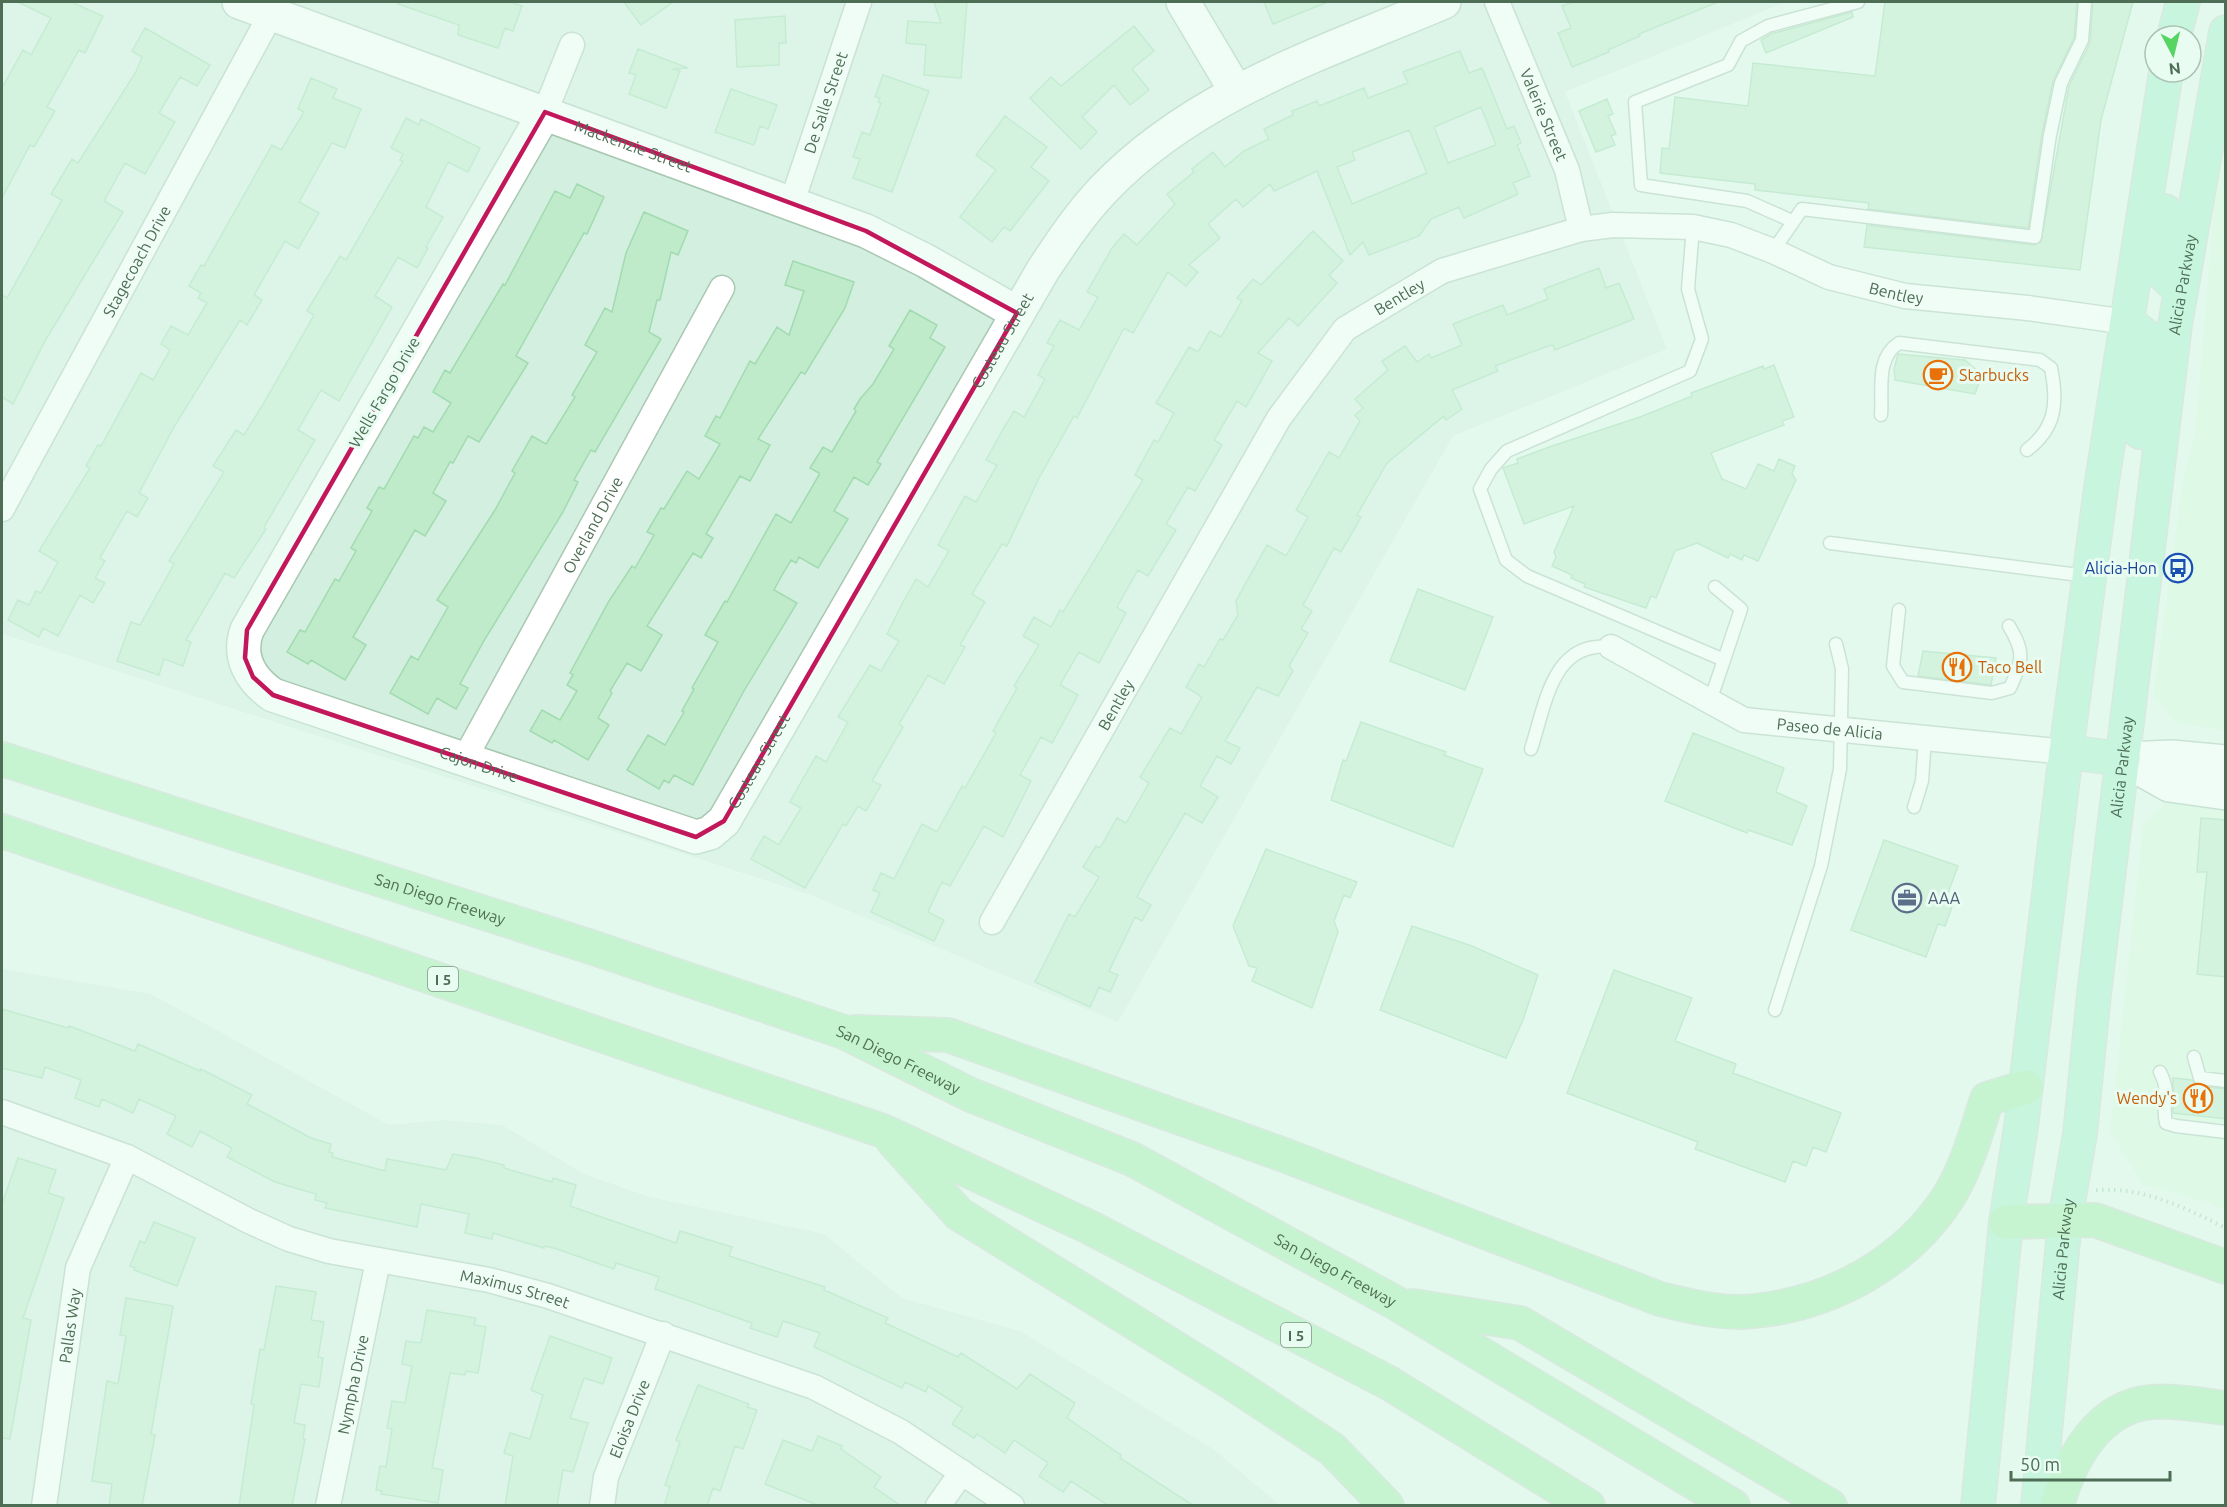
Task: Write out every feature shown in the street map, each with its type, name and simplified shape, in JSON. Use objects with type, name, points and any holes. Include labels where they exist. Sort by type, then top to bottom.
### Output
[{"type":"highway","name":"San Diego Freeway","points":[[2,759],[591,947],[844,1032],[971,1095],[1132,1159],[1396,1303],[1733,1506]]},
{"type":"highway","name":"I 5","points":[[2,831],[883,1131],[1089,1227],[1389,1383],[1588,1506]]},
{"type":"highway","points":[[844,1032],[948,1035],[1284,1155],[1660,1299],[1704,1309],[1743,1311],[1806,1302],[1853,1284],[1908,1245],[1938,1212],[1957,1182],[1987,1099],[2026,1087]]},
{"type":"highway","points":[[883,1131],[959,1214],[1235,1385],[1332,1449],[1387,1506]]},
{"type":"highway","points":[[2006,1222],[2095,1220],[2226,1267]]},
{"type":"highway","points":[[1396,1303],[1520,1323],[1830,1506]]},
{"type":"highway","points":[[2057,1506],[2084,1445],[2100,1425],[2124,1408],[2150,1402],[2181,1402],[2226,1408]]},
{"type":"main road","points":[[2177,24],[2183,2]]},
{"type":"main road","name":"Alicia Parkway","points":[[2038,1506],[2064,1220],[2080,1134],[2094,994],[2181,290],[2226,32]]},
{"type":"main road","points":[[1978,1506],[2006,1222],[2026,1087],[2066,752],[2127,322],[2165,84]]},
{"type":"main road","points":[[2168,84],[2174,152],[2160,246],[2161,272],[2181,290]]},
{"type":"main road","points":[[2127,322],[2146,336],[2148,360],[2133,493],[2146,582]]},
{"type":"main road","points":[[2066,752],[2123,759]]},
{"type":"street","name":"Mackenzie Street","points":[[239,2],[792,202],[866,231],[926,261],[1017,313]]},
{"type":"street","name":"De Salle Street","points":[[792,202],[859,2]]},
{"type":"street","points":[[1183,2],[1236,91]]},
{"type":"street","name":"Costeau Street","points":[[710,833],[724,821],[1017,313],[1068,232],[1103,189],[1167,135],[1236,91],[1444,2]]},
{"type":"street","name":"Valerie Street","points":[[1497,2],[1567,170],[1581,229]]},
{"type":"street","name":"Stagecoach Drive","points":[[2,509],[271,14]]},
{"type":"street","points":[[545,112],[572,45]]},
{"type":"street","name":"Wells Fargo Drive","points":[[253,677],[244,658],[244,638],[247,630],[545,112]]},
{"type":"street","name":"Bentley","points":[[992,922],[1279,418],[1345,329],[1442,271],[1581,229],[1613,225],[1693,227],[1731,235],[1773,251],[1828,277],[1905,296],[2028,308],[2127,322]]},
{"type":"street","name":"Overland Drive","points":[[464,760],[722,288]]},
{"type":"street","name":"Paseo de Alicia","points":[[1611,647],[1744,720],[2066,752]]},
{"type":"street","name":"Cajon Drive","points":[[253,677],[261,687],[284,699],[696,837],[710,833]]},
{"type":"street","points":[[2123,759],[2172,757],[2226,762]]},
{"type":"street","points":[[2123,759],[2169,785],[2226,792]]},
{"type":"street","name":"Maximus Street","points":[[2,1112],[127,1157],[249,1221],[289,1239],[329,1251],[499,1283],[548,1296],[814,1387],[901,1432],[1012,1506]]},
{"type":"street","name":"Pallas Way","points":[[45,1506],[78,1268],[127,1157]]},
{"type":"street","name":"Nympha Drive","points":[[328,1506],[378,1261]]},
{"type":"street","name":"Eloisa Drive","points":[[602,1506],[606,1477],[663,1334]]},
{"type":"street","points":[[938,1506],[962,1472]]},
{"type":"lane","points":[[1792,220],[1747,201],[1641,185],[1635,102],[1728,65],[1741,40],[1768,26],[1858,2]]},
{"type":"lane","points":[[1773,251],[1792,220],[1802,209],[2035,237],[2050,135],[2061,83],[2082,40],[2085,2]]},
{"type":"lane","points":[[1693,227],[1688,289],[1702,339],[1690,371],[1506,451],[1491,469],[1480,489],[1506,560],[1527,576],[1724,660]]},
{"type":"lane","points":[[1881,415],[1884,362],[1890,349],[1899,343],[2040,360],[2051,368],[2053,376],[2052,417],[2044,436],[2027,450]]},
{"type":"lane","points":[[1830,543],[2090,576]]},
{"type":"lane","points":[[1710,701],[1741,609],[1714,587]]},
{"type":"lane","points":[[1899,610],[1893,666],[1903,682],[1992,693],[2010,688],[2019,669],[2021,648],[2009,626]]},
{"type":"lane","points":[[1775,1010],[1821,866],[1840,769],[1842,669],[1836,644]]},
{"type":"lane","points":[[1532,748],[1561,665],[1574,653],[1596,646],[1611,647]]},
{"type":"lane","points":[[1914,807],[1922,781],[1925,738]]},
{"type":"lane","points":[[2194,1057],[2200,1077],[2226,1081]]},
{"type":"lane","points":[[2160,1072],[2167,1086],[2164,1115],[2166,1122],[2176,1126],[2226,1132]]},
{"type":"highlighted area","points":[[545,112],[866,231],[1017,313],[724,821],[696,837],[273,695],[253,677],[245,658],[247,630]]},
{"type":"shaded area","points":[[2,2],[1786,2],[1565,92],[1667,349],[1453,436],[1118,1022],[808,894],[2,634]]},
{"type":"shaded area","points":[[2225,134],[2225,731],[2176,723],[2153,696],[2183,479],[2195,433],[2215,190]]},
{"type":"shaded area","points":[[2169,799],[2225,809],[2225,1211],[2209,1203],[2143,1185],[2110,1132],[2143,824]]},
{"type":"shaded area","points":[[2,969],[151,994],[389,1125],[443,1120],[502,1125],[586,1175],[650,1197],[824,1234],[902,1298],[1020,1331],[1213,1449],[1280,1505],[2,1505]]},
{"type":"building","points":[[18,2],[71,2],[103,16],[85,53],[79,50],[47,107],[55,111],[34,147],[30,145],[2,198],[2,88],[23,50],[31,55],[51,18]]},
{"type":"building","points":[[398,2],[510,2],[522,6],[513,31],[505,28],[498,48],[458,35],[459,25],[398,4]]},
{"type":"building","points":[[624,2],[673,2],[641,25]]},
{"type":"building","points":[[934,2],[967,2],[961,78],[924,75],[926,45],[906,43],[908,21],[941,23]]},
{"type":"building","points":[[1264,2],[1328,2],[1273,24]]},
{"type":"building","points":[[1574,2],[1718,2],[1639,34],[1640,36],[1608,50],[1609,52],[1572,67],[1558,33],[1571,28],[1562,6]]},
{"type":"building","points":[[1885,2],[2077,2],[2074,38],[2053,81],[2042,134],[2028,228],[1868,209],[1869,203],[1755,190],[1755,184],[1660,173],[1662,148],[1669,149],[1675,97],[1748,106],[1753,63],[1875,76]]},
{"type":"building","points":[[2093,2],[2133,2],[2101,120],[2080,270],[1864,247],[1867,225],[2034,245],[2041,242],[2069,86],[2090,43]]},
{"type":"building","points":[[1852,12],[1853,17],[1766,53],[1761,40],[1771,34]]},
{"type":"building","points":[[785,16],[786,43],[779,43],[779,65],[737,67],[735,20]]},
{"type":"building","points":[[1134,26],[1154,51],[1132,69],[1149,90],[1130,105],[1114,85],[1082,117],[1097,132],[1081,149],[1030,98],[1051,77],[1061,86]]},
{"type":"building","points":[[145,28],[210,65],[197,86],[180,77],[159,113],[175,122],[145,174],[125,163],[104,201],[123,212],[45,341],[13,404],[2,397],[2,295],[7,298],[62,200],[51,194],[72,159],[78,163],[136,72],[142,57],[132,51]]},
{"type":"building","points":[[638,49],[688,68],[672,69],[680,71],[666,108],[629,94],[636,75],[629,73]]},
{"type":"building","points":[[1460,51],[1469,73],[1482,68],[1507,129],[1514,126],[1521,143],[1517,145],[1530,176],[1513,183],[1518,194],[1464,218],[1459,207],[1431,219],[1419,236],[1369,255],[1363,242],[1350,255],[1317,171],[1274,191],[1270,184],[1243,207],[1236,199],[1208,224],[1220,238],[1189,265],[1198,272],[1186,286],[1168,272],[1133,333],[1124,328],[1077,418],[1074,416],[1039,478],[1007,546],[1002,544],[972,594],[985,602],[960,645],[965,647],[944,684],[928,675],[899,724],[903,727],[872,781],[881,785],[866,811],[858,806],[846,826],[843,824],[805,888],[751,859],[764,836],[779,845],[801,808],[790,802],[816,756],[826,762],[848,722],[838,717],[870,665],[881,671],[899,641],[887,634],[903,602],[916,579],[928,587],[949,551],[938,545],[965,496],[976,502],[997,465],[986,460],[1002,431],[1014,411],[1024,417],[1045,379],[1038,375],[1054,346],[1047,343],[1060,320],[1079,330],[1098,297],[1087,292],[1112,248],[1124,234],[1137,245],[1175,204],[1167,194],[1194,172],[1192,169],[1213,152],[1225,167],[1244,151],[1269,139],[1264,129],[1293,115],[1292,111],[1317,101],[1319,106],[1364,88],[1368,98],[1408,83],[1403,72]],"holes":[[[1481,107],[1496,145],[1448,163],[1434,127]],[[1409,130],[1427,173],[1352,204],[1337,167],[1355,160],[1352,152]]]},
{"type":"building","points":[[883,75],[929,91],[892,192],[853,178],[860,159],[853,157],[862,132],[870,135],[881,103],[878,102],[880,98],[875,97]]},
{"type":"building","points":[[311,78],[337,89],[333,98],[361,109],[345,148],[332,143],[299,202],[319,213],[298,249],[285,241],[254,295],[262,300],[247,325],[240,320],[174,427],[139,493],[148,498],[137,517],[127,511],[100,558],[105,561],[95,578],[105,583],[93,603],[80,595],[58,636],[43,628],[39,637],[8,620],[18,600],[29,605],[36,591],[41,593],[58,562],[39,551],[90,468],[86,466],[98,445],[101,446],[141,373],[153,380],[170,350],[161,344],[171,326],[188,335],[207,303],[198,298],[201,293],[189,286],[201,265],[204,266],[272,145],[281,150],[304,112],[298,109]]},
{"type":"building","points":[[731,89],[777,105],[768,129],[760,126],[754,145],[715,132]]},
{"type":"building","points":[[1607,99],[1613,114],[1608,116],[1616,134],[1611,136],[1615,145],[1596,152],[1579,111]]},
{"type":"building","points":[[1005,116],[1047,147],[1031,167],[1049,181],[1010,231],[1004,227],[992,242],[960,217],[996,170],[976,155]]},
{"type":"building","points":[[406,118],[419,125],[421,119],[480,148],[468,172],[448,162],[426,207],[443,217],[426,247],[428,248],[417,268],[398,257],[375,296],[392,307],[339,401],[321,390],[298,430],[315,440],[264,527],[266,529],[234,578],[225,573],[186,640],[191,642],[183,666],[164,659],[159,675],[117,661],[131,622],[140,625],[174,564],[169,561],[224,472],[213,466],[236,430],[244,435],[314,315],[307,311],[340,256],[346,260],[403,161],[400,160],[403,154],[391,148]]},
{"type":"building","points":[[577,184],[604,197],[587,234],[584,233],[516,356],[528,363],[479,442],[468,436],[453,463],[450,462],[433,493],[446,501],[425,536],[415,530],[353,637],[366,645],[345,680],[311,660],[308,664],[287,652],[300,630],[305,632],[335,579],[339,581],[356,551],[351,548],[372,511],[367,508],[379,487],[384,489],[414,436],[418,438],[424,427],[433,432],[451,403],[433,392],[445,370],[450,373],[503,284],[505,285],[555,191],[570,198]]},
{"type":"building","points":[[644,212],[688,231],[678,255],[671,252],[660,300],[657,300],[649,332],[661,339],[595,452],[591,450],[574,480],[578,482],[563,512],[460,684],[468,688],[456,709],[437,698],[428,714],[390,693],[411,656],[418,660],[448,607],[437,600],[495,510],[515,473],[512,471],[532,436],[546,444],[575,397],[572,395],[597,352],[585,345],[605,308],[612,312],[626,253]]},
{"type":"building","points":[[1313,231],[1343,261],[1329,275],[1337,283],[1298,326],[1289,318],[1258,353],[1272,361],[1246,407],[1237,401],[1214,440],[1222,445],[1195,491],[1188,487],[1166,524],[1176,530],[1148,576],[1138,570],[1117,607],[1126,613],[1099,663],[1079,652],[1060,685],[1078,695],[1052,743],[1041,737],[1020,775],[1031,781],[1003,837],[984,826],[950,886],[942,882],[928,912],[944,920],[934,941],[871,912],[880,893],[873,890],[881,873],[894,879],[922,824],[937,832],[962,786],[965,788],[996,733],[993,731],[1017,688],[1014,686],[1039,645],[1023,636],[1034,617],[1051,627],[1060,610],[1063,612],[1143,480],[1135,475],[1154,440],[1158,442],[1174,413],[1156,403],[1189,347],[1198,352],[1210,331],[1221,337],[1242,301],[1237,298],[1253,279],[1261,285]]},
{"type":"building","points":[[793,261],[854,282],[845,308],[805,374],[801,372],[758,439],[770,445],[750,481],[740,476],[706,534],[713,538],[701,558],[693,553],[647,626],[662,635],[641,671],[627,663],[610,691],[612,693],[598,718],[609,725],[588,760],[554,740],[552,743],[530,731],[542,710],[560,720],[577,691],[567,685],[573,675],[570,673],[609,601],[632,566],[635,568],[654,535],[647,532],[661,508],[664,509],[687,471],[699,479],[720,444],[705,436],[716,416],[720,418],[750,361],[755,364],[777,327],[789,335],[804,291],[785,285]]},
{"type":"building","points":[[1599,268],[1606,288],[1619,283],[1634,319],[1555,350],[1553,345],[1548,346],[1495,366],[1498,371],[1452,390],[1462,409],[1446,420],[1444,416],[1387,463],[1357,515],[1361,517],[1341,552],[1334,548],[1303,605],[1312,611],[1301,629],[1308,633],[1289,666],[1293,671],[1278,696],[1257,687],[1225,741],[1240,748],[1231,764],[1217,756],[1200,786],[1218,797],[1202,823],[1185,813],[1137,897],[1151,905],[1142,921],[1135,917],[1109,971],[1118,975],[1110,992],[1099,987],[1090,1007],[1035,982],[1069,914],[1075,917],[1099,877],[1083,867],[1096,846],[1100,848],[1117,818],[1126,823],[1149,783],[1140,777],[1170,728],[1181,734],[1202,697],[1186,687],[1199,664],[1204,667],[1220,639],[1223,640],[1238,615],[1236,601],[1267,545],[1286,556],[1308,517],[1296,510],[1329,452],[1339,458],[1360,421],[1355,415],[1363,408],[1355,399],[1388,370],[1382,361],[1405,346],[1417,362],[1429,354],[1431,358],[1462,345],[1453,324],[1503,305],[1507,315],[1548,299],[1544,289]]},
{"type":"building","points":[[910,310],[937,325],[930,338],[945,347],[877,462],[881,464],[868,485],[854,477],[834,511],[848,519],[818,568],[799,557],[796,563],[791,560],[782,575],[774,590],[797,603],[745,689],[693,785],[674,775],[669,783],[664,780],[659,789],[627,770],[648,735],[665,745],[684,712],[682,711],[694,689],[692,688],[718,642],[705,635],[725,601],[727,602],[776,514],[791,523],[819,475],[810,468],[823,447],[832,452],[856,411],[854,409],[860,399],[873,384],[894,349],[889,346]]},
{"type":"building","name":"Starbucks","points":[[1898,354],[1965,360],[1982,375],[1975,394],[1895,380],[1894,369]]},
{"type":"building","points":[[1774,365],[1794,417],[1782,421],[1784,425],[1711,453],[1722,479],[1746,489],[1758,464],[1774,471],[1779,459],[1795,466],[1792,474],[1796,480],[1758,561],[1744,555],[1742,560],[1730,554],[1728,558],[1697,543],[1675,551],[1656,598],[1651,596],[1646,608],[1584,587],[1585,584],[1571,578],[1572,575],[1552,566],[1556,557],[1554,552],[1574,506],[1524,524],[1503,468],[1518,463],[1517,459],[1640,417],[1692,396],[1691,393],[1763,366],[1764,369]]},
{"type":"building","points":[[1418,589],[1493,617],[1465,690],[1390,661]]},
{"type":"building","name":"Taco Bell","points":[[1923,651],[1996,658],[1991,685],[1918,676]]},
{"type":"building","points":[[1361,722],[1446,752],[1444,755],[1483,769],[1453,847],[1331,800],[1343,760],[1346,761]]},
{"type":"building","points":[[1693,733],[1784,768],[1776,792],[1807,806],[1792,845],[1748,830],[1747,833],[1665,801]]},
{"type":"building","points":[[2201,818],[2226,820],[2226,977],[2197,974],[2207,872],[2197,872]]},
{"type":"building","name":"AAA","points":[[1884,840],[1958,866],[1947,896],[1955,899],[1945,926],[1938,924],[1926,957],[1851,930]]},
{"type":"building","points":[[1266,849],[1357,882],[1350,898],[1344,895],[1334,921],[1338,932],[1312,1008],[1252,981],[1257,968],[1249,966],[1233,926]]},
{"type":"building","points":[[1412,926],[1472,946],[1538,975],[1523,1020],[1506,1058],[1380,1010]]},
{"type":"building","points":[[1614,970],[1692,998],[1675,1041],[1736,1064],[1733,1073],[1841,1113],[1826,1152],[1813,1147],[1806,1166],[1793,1161],[1785,1182],[1695,1149],[1698,1142],[1567,1093]]},
{"type":"building","points":[[2,1009],[68,1028],[69,1026],[135,1051],[138,1044],[200,1071],[201,1069],[252,1095],[247,1104],[311,1138],[331,1144],[329,1152],[333,1153],[332,1157],[385,1171],[387,1159],[446,1170],[453,1154],[476,1158],[552,1182],[553,1178],[576,1185],[570,1206],[676,1243],[680,1231],[732,1247],[729,1256],[825,1287],[824,1290],[888,1318],[885,1323],[958,1357],[961,1353],[1017,1389],[1030,1374],[1075,1403],[1067,1418],[1121,1455],[1120,1458],[1194,1506],[1109,1506],[1071,1481],[1063,1492],[1039,1476],[1048,1463],[1014,1440],[1005,1453],[977,1434],[974,1438],[952,1424],[963,1408],[928,1386],[926,1392],[905,1382],[902,1388],[814,1347],[820,1333],[783,1321],[777,1337],[750,1328],[752,1323],[655,1289],[659,1277],[616,1263],[614,1269],[557,1249],[545,1246],[544,1248],[493,1233],[492,1239],[465,1233],[469,1214],[421,1204],[417,1227],[325,1208],[327,1203],[315,1200],[316,1194],[275,1182],[227,1157],[232,1148],[200,1131],[192,1147],[167,1134],[176,1116],[139,1099],[133,1113],[102,1099],[99,1107],[75,1098],[81,1080],[45,1067],[42,1078],[2,1068]]},
{"type":"building","name":"Wendy's","points":[[2173,1078],[2192,1080],[2199,1086],[2226,1089],[2226,1119],[2173,1113]]},
{"type":"building","points":[[18,1158],[56,1170],[48,1193],[64,1198],[23,1318],[31,1320],[10,1439],[2,1438],[2,1204]]},
{"type":"building","points":[[154,1222],[195,1238],[177,1286],[134,1270],[135,1268],[130,1266],[140,1241],[145,1243]]},
{"type":"building","points":[[276,1286],[316,1292],[311,1320],[324,1322],[318,1357],[323,1358],[319,1387],[301,1384],[294,1423],[305,1425],[303,1439],[305,1439],[292,1506],[239,1506],[260,1349],[264,1350]]},
{"type":"building","points":[[126,1298],[173,1306],[151,1434],[155,1435],[142,1506],[109,1506],[112,1484],[92,1481],[107,1381],[118,1384],[126,1336],[120,1335]]},
{"type":"building","points":[[427,1310],[476,1318],[474,1325],[486,1327],[478,1373],[466,1371],[465,1375],[450,1373],[432,1468],[443,1470],[438,1503],[381,1494],[382,1491],[376,1490],[380,1466],[386,1467],[392,1429],[387,1428],[392,1401],[405,1403],[412,1366],[402,1364],[406,1341],[421,1343]]},
{"type":"building","points":[[550,1336],[612,1358],[603,1384],[584,1378],[570,1418],[588,1423],[573,1472],[563,1470],[557,1506],[505,1506],[513,1456],[504,1453],[510,1433],[530,1439],[543,1395],[531,1390]]},
{"type":"building","points":[[698,1385],[749,1404],[747,1407],[757,1410],[743,1449],[735,1446],[720,1491],[713,1488],[707,1506],[664,1506],[670,1487],[665,1485],[680,1442],[676,1440]]},
{"type":"building","points":[[818,1436],[842,1446],[841,1449],[881,1477],[874,1487],[901,1506],[820,1506],[765,1484],[783,1440],[812,1451]]},
{"type":"place","name":"Starbucks","points":[[1938,375]]},
{"type":"place","name":"Alicia-Hon","points":[[2178,568]]},
{"type":"place","name":"Taco Bell","points":[[1957,667]]},
{"type":"place","name":"AAA","points":[[1907,898]]},
{"type":"place","name":"Wendy's","points":[[2198,1098]]}]
